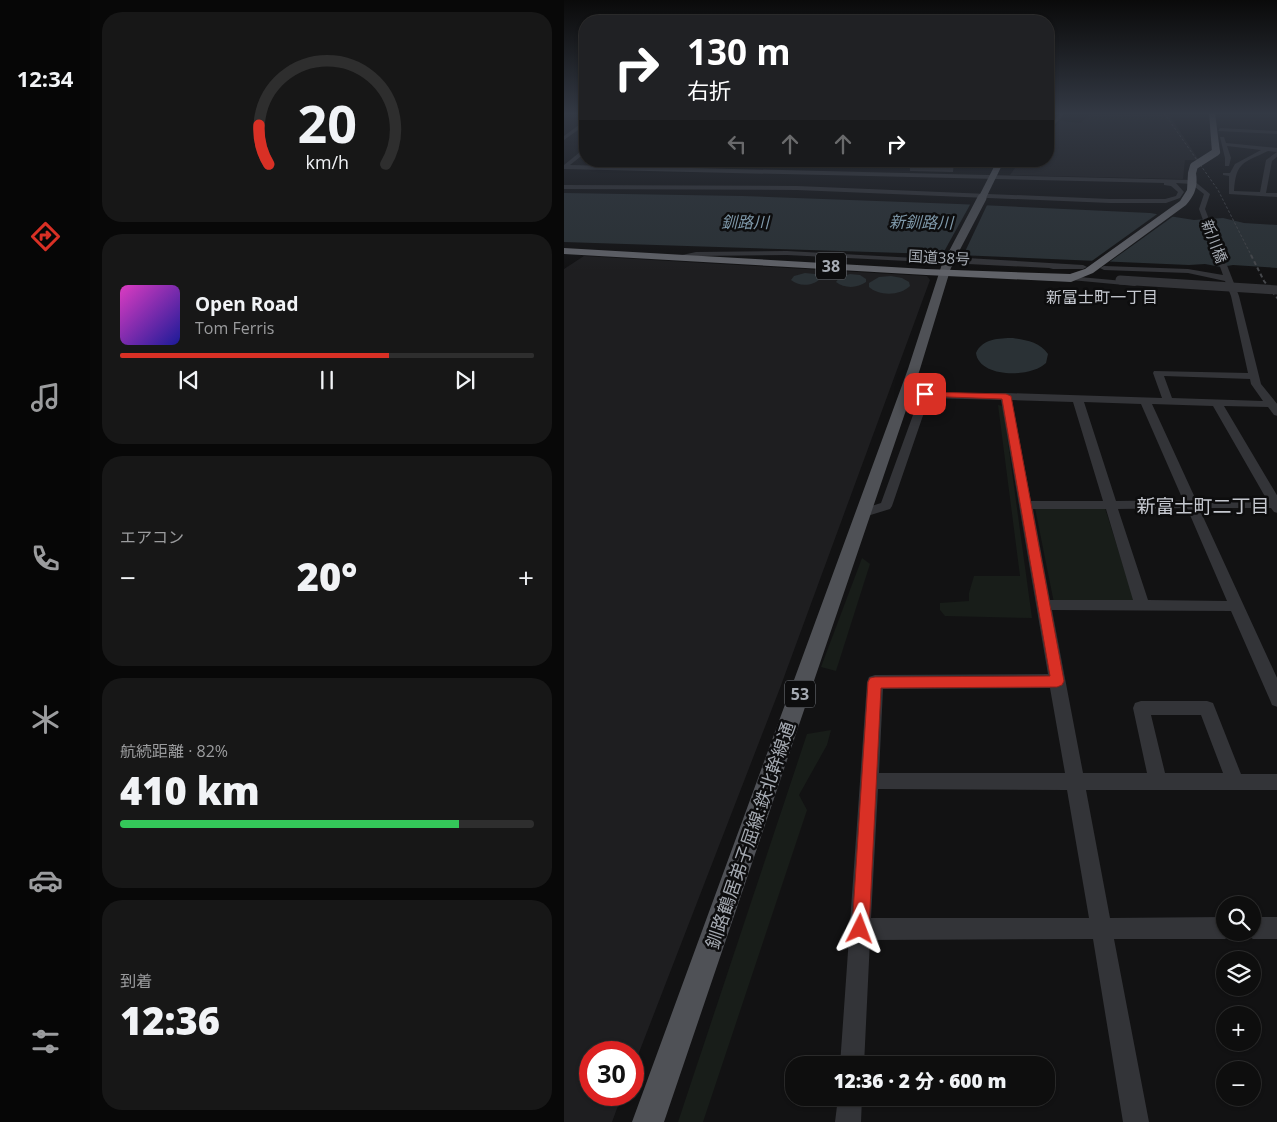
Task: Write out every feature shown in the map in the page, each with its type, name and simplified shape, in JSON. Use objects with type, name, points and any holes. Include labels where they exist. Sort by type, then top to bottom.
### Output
[{"type":"highway","name":"国道38号","points":[[564,251],[897,270],[946,268],[974,274],[1071,278],[1099,267],[1191,196],[1195,165]]},
{"type":"main road","name":"53","points":[[946,268],[998,167]]},
{"type":"main road","name":"釧路鶴居弟子屈線:鉄北幹線通","points":[[648,1122],[864,513],[914,369],[946,268]]},
{"type":"street","points":[[1237,165],[1232,175],[1231,193],[1277,195]]},
{"type":"street","points":[[1263,194],[1269,173],[1269,165]]},
{"type":"street","points":[[564,167],[683,168],[1048,178],[1193,178]]},
{"type":"street","points":[[797,188],[815,167]]},
{"type":"street","points":[[881,190],[899,167]]},
{"type":"street","points":[[639,177],[648,168]]},
{"type":"street","points":[[678,175],[683,168]]},
{"type":"street","points":[[1225,179],[1225,174],[1232,175]]},
{"type":"street","points":[[564,187],[631,185],[881,190],[983,196],[1150,201],[1173,200],[1181,192],[1173,184],[1048,178]]},
{"type":"street","name":"新川橋","points":[[1193,178],[1207,194],[1202,209],[1230,281],[1255,380]]},
{"type":"street","points":[[668,187],[673,181]]},
{"type":"street","points":[[677,257],[696,254],[808,254],[916,260],[967,260],[1082,267]]},
{"type":"street","points":[[808,254],[891,265],[897,270]]},
{"type":"street","points":[[974,274],[979,271],[1062,266]]},
{"type":"street","points":[[1099,267],[1188,270],[1230,281]]},
{"type":"street","points":[[1106,279],[1132,277],[1230,281]]},
{"type":"street","points":[[1071,278],[1102,282],[1230,281]]},
{"type":"street","points":[[1071,278],[1277,290]]},
{"type":"street","points":[[1168,401],[1158,373],[1255,380],[1277,413]]},
{"type":"street","points":[[864,513],[886,506],[925,394],[1270,404]]},
{"type":"street","points":[[1006,396],[1136,1122]]},
{"type":"street","points":[[1077,398],[1142,604]]},
{"type":"street","points":[[1145,400],[1236,606],[1274,684],[1277,700]]},
{"type":"street","points":[[1217,403],[1276,505]]},
{"type":"street","points":[[1027,506],[1276,505]]},
{"type":"street","points":[[1044,606],[1142,604],[1236,606]]},
{"type":"street","points":[[853,1056],[875,682],[1057,681]]},
{"type":"street","points":[[1158,782],[1140,708],[1207,708],[1235,782]]},
{"type":"street","points":[[869,781],[1277,782]]},
{"type":"street","points":[[860,929],[1216,928]]},
{"type":"street","points":[[1261,928],[1277,928]]},
{"type":"street","points":[[848,1122],[849,1106]]},
{"type":"shaded area","points":[[1184,165],[1183,179],[1010,175],[1016,167]]},
{"type":"shaded area","points":[[584,256],[927,276],[930,280],[780,688],[643,1041],[579,1041],[579,1106],[618,1106],[612,1122],[564,1122],[564,269]]},
{"type":"shaded area","points":[[998,405],[1003,406],[1032,618],[945,616],[940,610],[940,603],[969,601],[969,593],[974,576],[1020,576]]},
{"type":"shaded area","points":[[1035,508],[1105,508],[1135,603],[1054,603]]},
{"type":"shaded area","points":[[862,558],[870,564],[836,671],[821,667]]},
{"type":"shaded area","points":[[831,730],[827,745],[799,795],[807,810],[703,1122],[678,1122],[807,734]]},
{"type":"water","name":"釧路川","points":[[564,193],[742,196],[958,204],[1150,213],[1194,220],[1223,218],[1244,223],[1277,225],[1278,268],[564,242]]},
{"type":"water","points":[[805,273],[815,274],[820,279],[806,285],[798,284],[791,280],[794,276]]},
{"type":"water","points":[[850,274],[860,275],[866,279],[866,282],[859,286],[851,287],[843,286],[836,282],[840,277]]},
{"type":"water","points":[[891,276],[902,278],[909,282],[910,286],[901,292],[890,294],[878,292],[869,287],[869,283],[879,277]]},
{"type":"water","points":[[1013,338],[1037,344],[1045,350],[1048,354],[1046,363],[1039,368],[1029,371],[1006,373],[986,367],[979,361],[976,353],[982,345],[997,339]]},
{"type":"pier","points":[[971,203],[988,203],[962,258],[941,257]]},
{"type":"pier","points":[[1160,212],[1175,215],[1108,263],[1089,263]]},
{"type":"railway","points":[[1201,165],[1218,190],[1252,257]]},
{"type":"railway","points":[[1252,257],[1264,281],[1278,299]]},
{"type":"district","name":"新富士町一丁目","points":[[1102,297]]},
{"type":"district","name":"新富士町二丁目","points":[[1203,506]]},
{"type":"route","points":[[860,929],[875,682],[1057,681],[1006,396],[925,394]]},
{"type":"water label","name":"新釧路川","points":[[921,222]]}]
